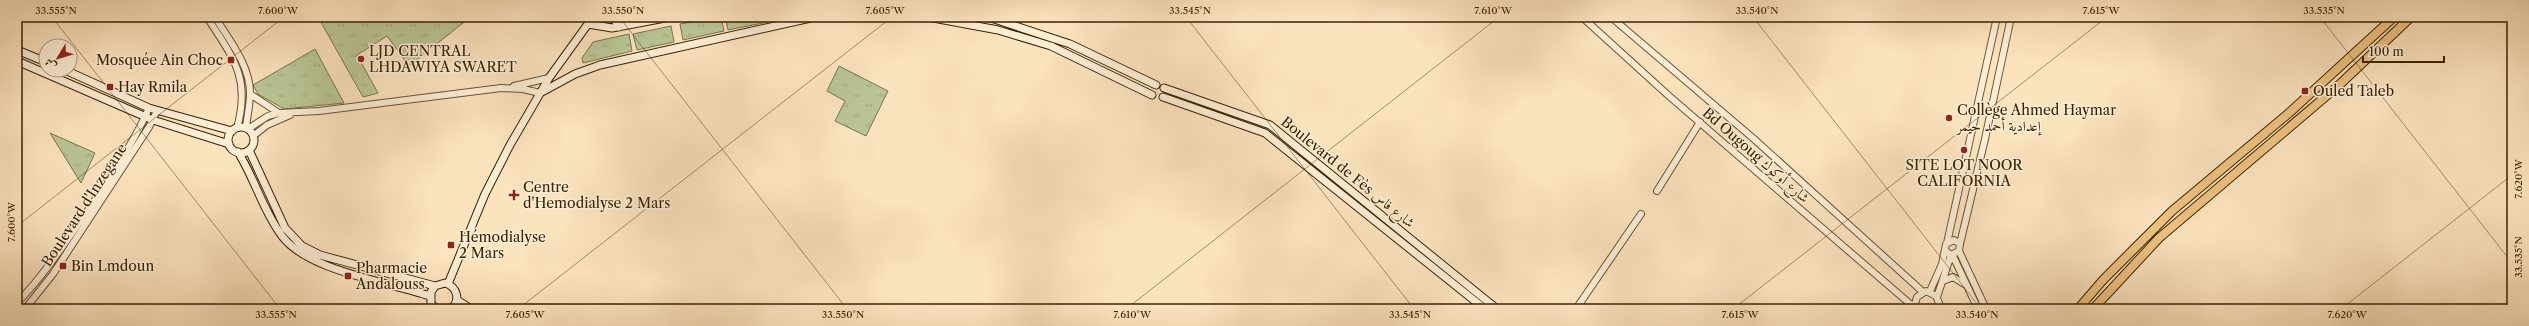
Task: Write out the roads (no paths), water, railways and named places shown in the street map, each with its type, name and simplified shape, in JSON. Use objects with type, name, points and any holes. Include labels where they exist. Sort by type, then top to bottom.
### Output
[{"type":"main road","points":[[448,284],[496,170],[549,78],[593,17]]},
{"type":"main road","points":[[612,17],[619,27]]},
{"type":"main road","points":[[588,24],[600,28],[619,27],[670,17]]},
{"type":"main road","points":[[540,93],[575,74],[600,65],[815,17]]},
{"type":"main road","points":[[928,17],[998,30],[1051,46],[1158,99],[1163,97],[1165,93],[1164,88],[1070,44],[988,17]]},
{"type":"main road","points":[[2078,309],[2161,221],[2289,113],[2394,17]]},
{"type":"main road","points":[[2093,309],[2163,234],[2338,86],[2411,17]]},
{"type":"main road","points":[[17,50],[38,59]]},
{"type":"main road","points":[[17,62],[153,120],[229,144],[238,152],[276,228],[296,249],[304,255],[332,266],[430,296]]},
{"type":"main road","points":[[78,76],[157,111],[234,129],[247,128],[254,136],[254,144],[249,150],[238,152]]},
{"type":"main road","points":[[1152,96],[1152,89],[1156,85]]},
{"type":"main road","name":"Boulevard de Fès شارع فاس","points":[[1164,88],[1270,125],[1497,309]]},
{"type":"main road","name":"Boulevard de Fès شارع فاس","points":[[1163,97],[1265,134],[1485,309]]},
{"type":"main road","points":[[229,144],[229,137],[234,129]]},
{"type":"main road","points":[[249,150],[285,228],[302,246],[320,255],[435,286],[448,284]]},
{"type":"main road","points":[[448,284],[456,292],[457,300],[452,308]]},
{"type":"main road","points":[[434,308],[430,296],[435,286]]},
{"type":"main road","points":[[457,300],[471,309]]},
{"type":"street","points":[[207,17],[237,66],[241,79],[242,99],[234,129]]},
{"type":"street","points":[[215,17],[242,62],[250,94],[247,128]]},
{"type":"street","name":"Bd Ougoug شارع أوكوك","points":[[1582,17],[1700,122],[1917,309]]},
{"type":"street","name":"Bd Ougoug شارع أوكوك","points":[[1611,17],[1754,139],[1923,292]]},
{"type":"street","points":[[1978,309],[1950,254],[1947,243],[1997,17]]},
{"type":"street","points":[[1986,309],[1959,251],[2011,17]]},
{"type":"street","points":[[247,128],[268,116],[279,113],[295,113],[511,87],[549,78]]},
{"type":"street","points":[[511,87],[540,93]]},
{"type":"street","points":[[250,94],[279,113]]},
{"type":"street","name":"Boulevard d'Inzegane","points":[[17,303],[77,226],[128,149],[149,108]]},
{"type":"street","name":"Boulevard d'Inzegane","points":[[25,309],[53,274],[153,120],[157,111]]},
{"type":"street","points":[[254,136],[267,125],[295,113]]},
{"type":"street","points":[[1657,191],[1700,122]]},
{"type":"street","points":[[1576,309],[1641,214]]},
{"type":"street","points":[[1947,243],[1954,240],[1960,244]]},
{"type":"street","points":[[1930,291],[1950,254],[1959,251]]},
{"type":"street","points":[[1937,297],[1950,254]]},
{"type":"street","points":[[1943,281],[1953,277],[1967,286]]},
{"type":"street","points":[[1917,309],[1915,300],[1923,292],[1930,291],[1937,297],[1939,303],[1937,309]]},
{"type":"place","name":"LJD CENTRAL LHDAWIYA SWARET","points":[[361,59]]},
{"type":"place","name":"Mosquée Ain Choc","points":[[231,60]]},
{"type":"place","name":"Hay Rmila","points":[[110,87]]},
{"type":"place","name":"Ouled Taleb","points":[[2305,91]]},
{"type":"place","name":"Collège Ahmed Haymar إعدادية أحمد حيمر","points":[[1949,118]]},
{"type":"place","name":"SITE LOT NOOR CALIFORNIA","points":[[1964,150]]},
{"type":"place","name":"Centre d'Hemodialyse 2 Mars","points":[[514,195]]},
{"type":"place","name":"Hémodialyse 2 Mars","points":[[451,245]]},
{"type":"place","name":"Bin Lmdoun","points":[[63,266]]},
{"type":"place","name":"Pharmacie Andalouss","points":[[348,276]]}]
